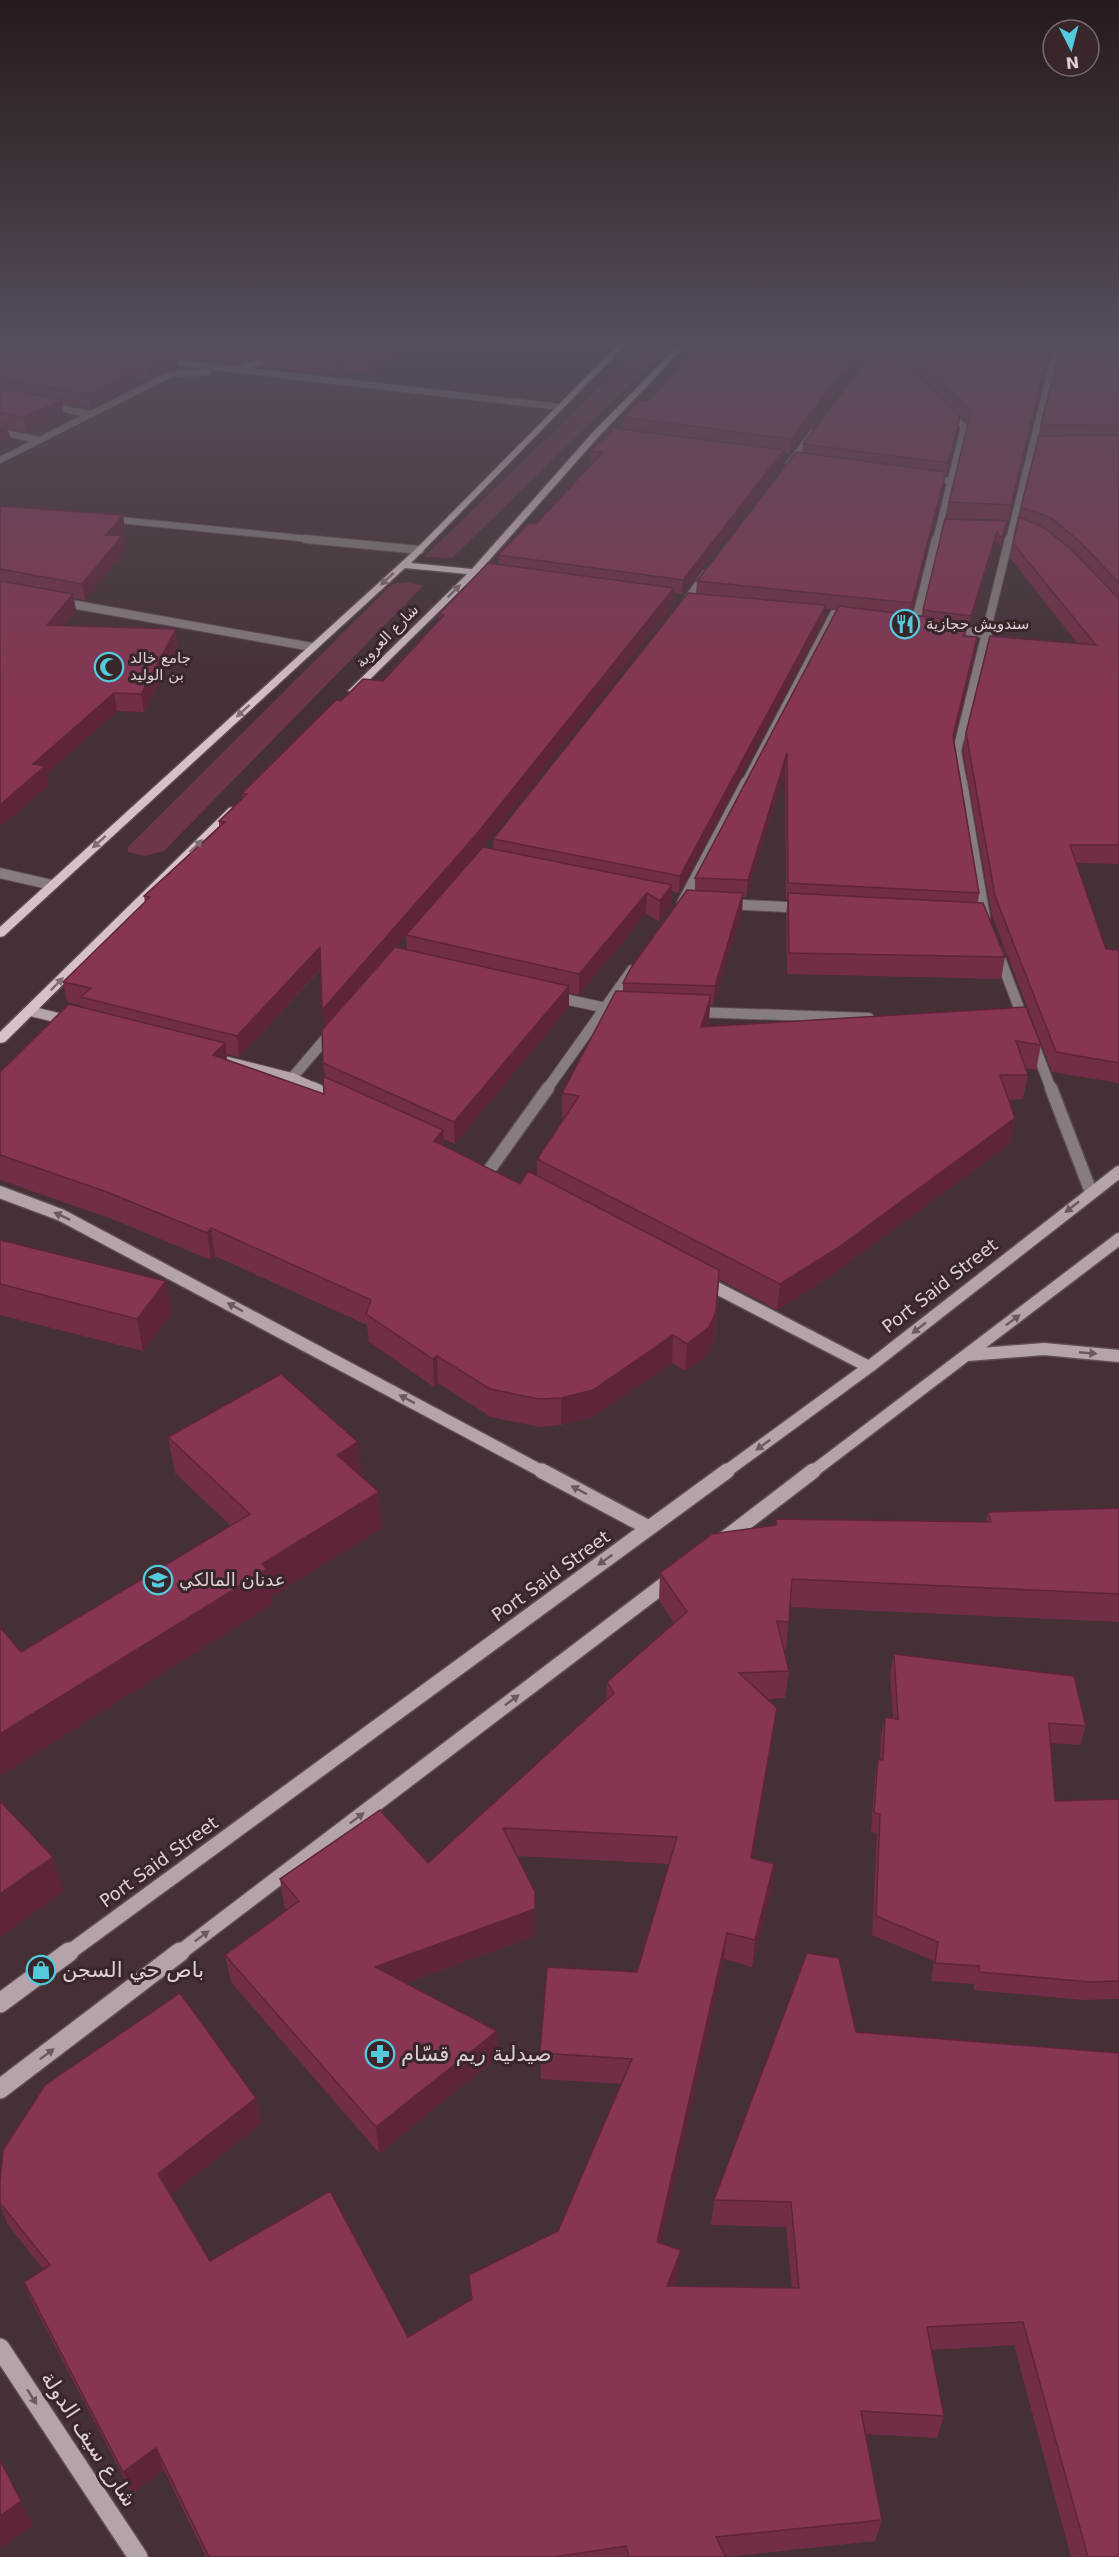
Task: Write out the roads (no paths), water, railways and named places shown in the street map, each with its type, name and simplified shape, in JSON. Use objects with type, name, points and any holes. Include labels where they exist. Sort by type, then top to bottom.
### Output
[{"type":"main road","points":[[0,933],[420,550],[504,464]]},
{"type":"main road","name":"شارع العروبة","points":[[348,696],[474,572],[569,464]]},
{"type":"main road","points":[[402,565],[474,572]]},
{"type":"main road","points":[[0,1039],[239,804]]},
{"type":"main road","points":[[30,1011],[87,1025]]},
{"type":"main road","points":[[212,1057],[292,1078],[354,1107]]},
{"type":"main road","name":"Port Said Street","points":[[0,2003],[869,1368],[1119,1172]]},
{"type":"main road","points":[[0,1192],[61,1215],[649,1528]]},
{"type":"main road","points":[[711,1549],[1119,1239]]},
{"type":"main road","points":[[690,1274],[869,1368]]},
{"type":"main road","points":[[967,1355],[1044,1349],[1119,1356]]},
{"type":"main road","points":[[0,2089],[682,1571]]},
{"type":"main road","name":"شارع سيف الدولة","points":[[0,2348],[138,2557]]},
{"type":"street","points":[[786,468],[789,464]]},
{"type":"street","points":[[915,624],[955,464]]},
{"type":"street","points":[[989,928],[985,917],[957,751],[1018,526],[1029,464]]},
{"type":"street","points":[[917,476],[951,481]]},
{"type":"street","points":[[105,519],[420,550]]},
{"type":"street","points":[[940,523],[951,524]]},
{"type":"street","points":[[1003,524],[1018,526]]},
{"type":"street","points":[[679,611],[715,563]]},
{"type":"street","points":[[474,572],[486,573]]},
{"type":"street","points":[[46,599],[312,647]]},
{"type":"street","points":[[674,600],[697,602]]},
{"type":"street","points":[[823,613],[846,616]]},
{"type":"street","points":[[676,910],[683,901],[834,614]]},
{"type":"street","points":[[903,623],[925,626]]},
{"type":"street","points":[[936,627],[988,633]]},
{"type":"street","points":[[0,873],[52,885]]},
{"type":"street","points":[[672,899],[694,902]]},
{"type":"street","points":[[718,903],[811,908]]},
{"type":"street","points":[[973,916],[985,917]]},
{"type":"street","points":[[993,938],[1091,1192]]},
{"type":"street","points":[[490,1170],[637,964]]},
{"type":"street","points":[[546,995],[604,1008],[628,1009]]},
{"type":"street","points":[[686,1011],[885,1019]]},
{"type":"street","points":[[1014,1023],[1026,1024]]},
{"type":"street","points":[[292,1078],[336,1027]]},
{"type":"place","name":"سندويش حجازية","points":[[905,624]]},
{"type":"place","name":"جامع خالد بن الوليد","points":[[109,667]]},
{"type":"place","name":"عدنان المالكي","points":[[158,1580]]},
{"type":"place","name":"باص حي السجن","points":[[41,1970]]},
{"type":"place","name":"صيدلية ريم قسّام","points":[[380,2054]]}]
